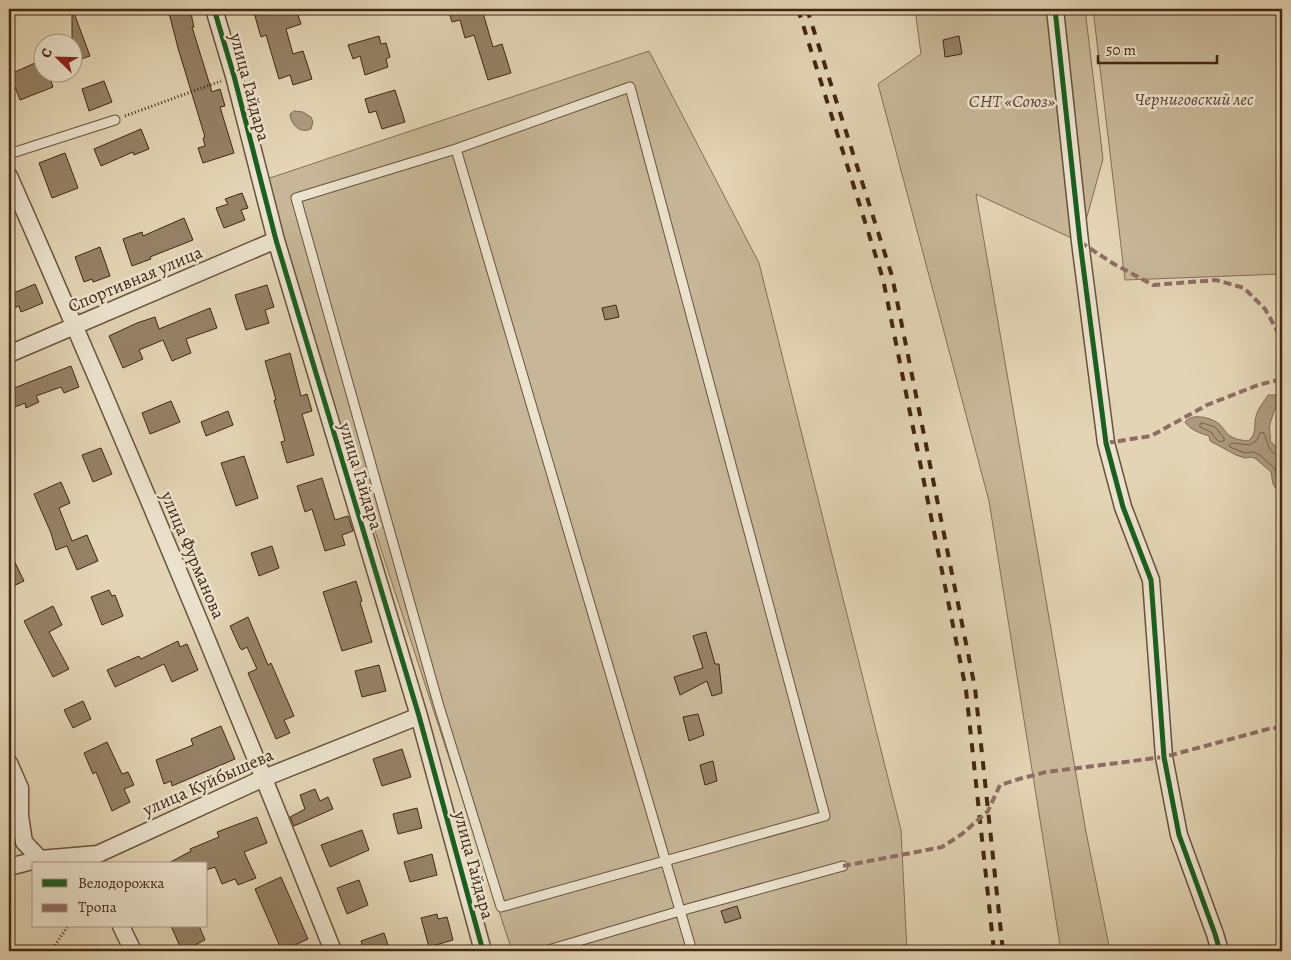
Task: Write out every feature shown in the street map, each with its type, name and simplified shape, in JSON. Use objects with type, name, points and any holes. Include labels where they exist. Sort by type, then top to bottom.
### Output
[{"type":"street","name":"улица Гайдара","points":[[214,9],[266,179],[276,240],[419,716],[483,951]]},
{"type":"street","points":[[1055,9],[1080,242],[1106,443],[1123,507],[1151,580],[1164,757],[1179,835],[1220,951]]},
{"type":"street","name":"улица Фурманова","points":[[9,176],[75,326],[264,778],[334,951]]},
{"type":"street","name":"Спортивная улица","points":[[9,354],[276,240]]},
{"type":"street","name":"улица Куйбышева","points":[[9,867],[40,859],[99,859],[264,778],[419,716]]},
{"type":"street","points":[[9,762],[20,788],[20,816],[24,842],[40,859]]},
{"type":"street","points":[[123,928],[134,951]]},
{"type":"lane","points":[[630,86],[825,816],[665,862],[501,907],[438,703],[296,198],[456,150],[630,86]]},
{"type":"lane","points":[[9,154],[115,120]]},
{"type":"lane","points":[[456,150],[692,951]]},
{"type":"lane","points":[[545,951],[843,866]]},
{"type":"path","points":[[115,120],[234,76]]},
{"type":"path","points":[[51,951],[67,928]]},
{"type":"green space","name":"СНТ «Союз»","points":[[915,9],[1085,9],[1103,159],[1080,242],[976,194],[1086,832],[1110,951],[1061,951],[989,501],[878,84],[921,54]]},
{"type":"green space","name":"Черниговский лес","points":[[1093,9],[1282,9],[1282,274],[1125,280]]},
{"type":"green space","points":[[649,51],[759,263],[901,830],[907,951],[512,951],[261,181]]},
{"type":"water","points":[[294,111],[303,112],[311,117],[313,122],[311,129],[303,130],[294,125],[290,114]]},
{"type":"water","points":[[1268,395],[1276,395],[1276,406],[1270,424],[1270,441],[1282,452],[1282,498],[1273,484],[1271,472],[1256,459],[1236,455],[1210,441],[1209,436],[1192,429],[1185,422],[1196,417],[1210,419],[1220,425],[1230,436],[1248,441],[1254,432],[1259,408]]},
{"type":"building","points":[[168,9],[190,9],[194,27],[192,27],[212,92],[220,89],[225,106],[220,107],[234,153],[203,163],[198,148],[205,146],[203,138],[205,137]]},
{"type":"building","points":[[269,9],[296,9],[301,24],[286,29],[293,54],[303,51],[312,79],[293,85],[290,75],[279,79],[266,35],[261,37],[254,13]]},
{"type":"building","points":[[448,9],[486,9],[486,12],[483,13],[493,47],[502,44],[511,73],[488,80],[474,35],[465,38],[460,20],[452,22]]},
{"type":"building","points":[[72,13],[74,13],[81,32],[72,32]]},
{"type":"building","points":[[82,34],[90,56],[82,59]]},
{"type":"building","points":[[379,36],[381,44],[386,43],[390,57],[386,59],[388,67],[365,75],[360,56],[353,59],[348,45]]},
{"type":"building","points":[[959,36],[962,54],[945,57],[943,40]]},
{"type":"building","points":[[32,64],[32,82],[51,82],[53,87],[20,100],[10,74]]},
{"type":"building","points":[[104,81],[112,102],[89,111],[82,89]]},
{"type":"building","points":[[395,90],[405,122],[382,129],[376,111],[369,113],[365,99]]},
{"type":"building","points":[[141,129],[149,149],[134,155],[133,152],[101,166],[94,149]]},
{"type":"building","points":[[65,153],[78,188],[52,198],[39,163]]},
{"type":"building","points":[[242,193],[248,208],[241,210],[245,220],[224,228],[216,208],[228,204],[225,199]]},
{"type":"building","points":[[184,218],[193,240],[132,266],[123,239],[142,232],[143,236]]},
{"type":"building","points":[[100,247],[110,276],[93,282],[92,279],[84,282],[75,257]]},
{"type":"building","points":[[35,284],[43,303],[21,312],[19,306],[14,308],[9,295]]},
{"type":"building","points":[[267,285],[274,307],[265,310],[269,323],[246,330],[235,295]]},
{"type":"building","points":[[616,305],[619,317],[605,320],[602,308]]},
{"type":"building","points":[[210,308],[217,328],[186,339],[191,353],[172,361],[163,340],[139,350],[143,359],[123,368],[109,336],[155,317],[159,329]]},
{"type":"building","points":[[290,353],[301,396],[307,394],[312,411],[302,414],[314,455],[287,463],[281,442],[285,441],[265,361]]},
{"type":"building","points":[[71,366],[79,387],[64,393],[61,387],[36,396],[39,402],[26,408],[25,403],[15,407],[9,390]]},
{"type":"building","points":[[171,401],[180,422],[150,434],[142,413]]},
{"type":"building","points":[[228,411],[233,425],[206,436],[201,422]]},
{"type":"building","points":[[101,448],[112,474],[93,482],[82,455]]},
{"type":"building","points":[[244,456],[258,498],[236,506],[221,463]]},
{"type":"building","points":[[322,478],[335,520],[348,516],[353,531],[342,535],[345,545],[325,551],[312,509],[305,512],[297,486]]},
{"type":"building","points":[[61,482],[70,503],[59,508],[72,541],[87,535],[98,561],[77,570],[67,546],[56,550],[51,533],[34,494]]},
{"type":"building","points":[[272,546],[279,568],[259,576],[251,553]]},
{"type":"building","points":[[9,550],[24,581],[9,588]]},
{"type":"building","points":[[356,581],[372,642],[342,651],[323,592]]},
{"type":"building","points":[[109,590],[112,596],[115,595],[123,616],[102,625],[91,597]]},
{"type":"building","points":[[53,606],[62,625],[49,632],[69,669],[53,677],[24,621]]},
{"type":"building","points":[[248,617],[268,665],[271,663],[294,716],[284,720],[290,733],[276,739],[248,673],[257,669],[247,647],[242,650],[240,648],[230,626]]},
{"type":"building","points":[[706,632],[715,664],[719,664],[722,693],[712,696],[707,681],[680,695],[674,677],[703,668],[693,636]]},
{"type":"building","points":[[178,641],[180,647],[187,644],[198,670],[172,682],[164,664],[115,687],[107,670],[139,656],[141,659]]},
{"type":"building","points":[[379,665],[386,691],[362,697],[355,671]]},
{"type":"building","points":[[83,701],[91,719],[73,728],[64,710]]},
{"type":"building","points":[[698,714],[704,735],[689,741],[683,717]]},
{"type":"building","points":[[221,726],[235,759],[172,786],[171,781],[164,784],[156,760],[193,745],[191,739]]},
{"type":"building","points":[[107,742],[122,774],[128,772],[134,785],[124,789],[130,802],[112,811],[96,772],[93,774],[84,753]]},
{"type":"building","points":[[402,749],[411,777],[382,786],[373,759]]},
{"type":"building","points":[[713,761],[717,781],[705,785],[700,765]]},
{"type":"building","points":[[315,789],[320,801],[328,797],[333,809],[294,826],[290,817],[305,809],[300,795]]},
{"type":"building","points":[[417,808],[422,828],[398,834],[393,814]]},
{"type":"building","points":[[257,817],[267,843],[244,852],[256,878],[238,885],[235,879],[222,884],[215,867],[208,869],[208,862],[171,862],[191,851],[190,849],[219,837],[217,832]]},
{"type":"building","points":[[362,830],[369,850],[330,867],[321,845]]},
{"type":"building","points":[[432,854],[437,875],[410,882],[404,862]]},
{"type":"building","points":[[281,877],[308,939],[282,951],[255,889]]},
{"type":"building","points":[[359,880],[368,905],[347,914],[337,888]]},
{"type":"building","points":[[737,906],[741,918],[725,923],[721,911]]},
{"type":"building","points":[[437,914],[438,919],[447,917],[453,940],[429,947],[421,918]]},
{"type":"building","points":[[172,928],[200,928],[205,940],[182,951]]},
{"type":"building","points":[[384,933],[390,951],[364,951],[361,941]]},
{"type":"railway","points":[[798,9],[883,279],[966,690],[994,951]]},
{"type":"railway","points":[[807,9],[892,276],[975,688],[1003,951]]},
{"type":"marked path","points":[[1080,242],[1114,264],[1153,285],[1216,280],[1244,288],[1265,309],[1282,339]]},
{"type":"marked path","points":[[1106,443],[1151,436],[1207,405],[1258,385],[1282,379]]},
{"type":"marked path","points":[[843,866],[942,847],[962,834],[988,811],[1000,785],[1019,779],[1046,772],[1164,757],[1272,728],[1282,728]]},
{"type":"cycle path","points":[[214,9],[234,76],[276,240],[419,716],[483,951]]},
{"type":"cycle path","points":[[1055,9],[1080,242],[1106,443],[1123,507],[1151,580],[1164,757],[1179,835],[1220,951]]}]
